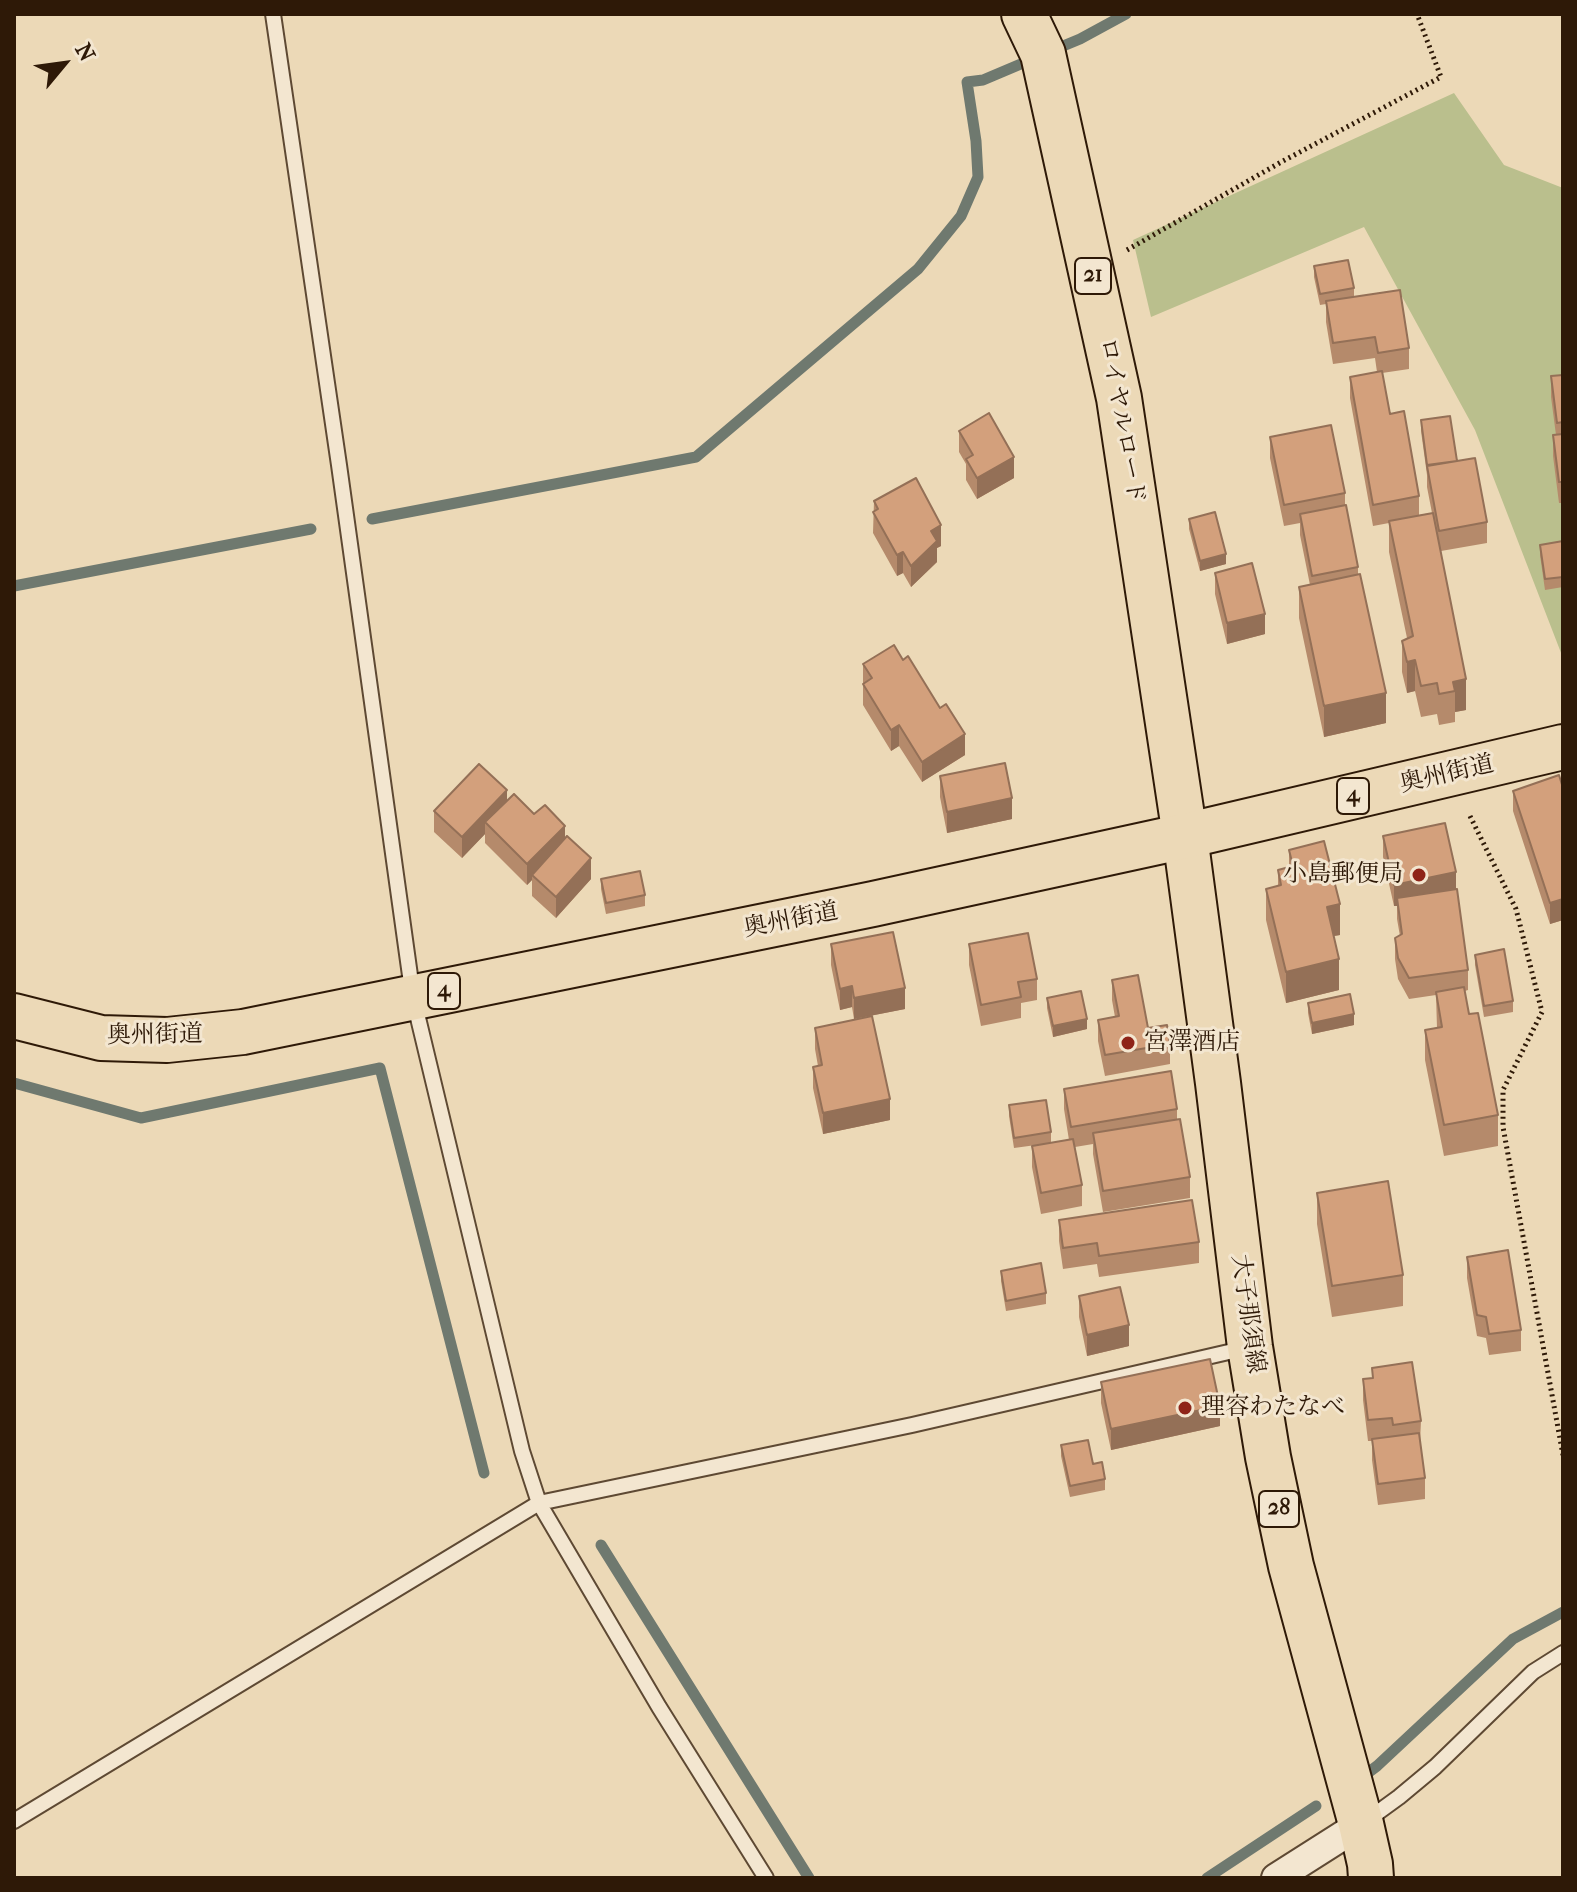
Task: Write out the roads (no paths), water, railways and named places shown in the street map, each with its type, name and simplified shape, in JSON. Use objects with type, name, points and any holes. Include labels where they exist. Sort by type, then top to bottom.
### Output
[{"type":"main road","name":"ロイヤルロード","points":[[1024,14],[1043,54],[1119,398],[1185,836]]},
{"type":"main road","name":"奥州街道","points":[[14,1016],[101,1038],[167,1040],[243,1032],[873,904],[1185,836],[1563,747]]},
{"type":"main road","name":"大子那須線","points":[[1185,836],[1250,1347],[1268,1457],[1291,1566],[1361,1824],[1371,1878]]},
{"type":"street","points":[[1276,1878],[1361,1824]]},
{"type":"lane","points":[[273,14],[413,997],[522,1451],[539,1503],[659,1707],[766,1878]]},
{"type":"lane","points":[[14,1821],[539,1503],[896,1428],[1250,1347]]},
{"type":"lane","points":[[1361,1824],[1435,1767],[1533,1672],[1563,1653]]},
{"type":"waterway","points":[[1051,51],[1126,14]]},
{"type":"waterway","points":[[372,519],[696,457],[918,269],[961,216],[978,177],[967,82],[983,80],[1035,58]]},
{"type":"waterway","points":[[14,586],[311,529]]},
{"type":"waterway","points":[[14,1083],[141,1118],[380,1068],[484,1473]]},
{"type":"waterway","points":[[601,1545],[809,1878]]},
{"type":"waterway","points":[[1369,1772],[1513,1639],[1563,1612]]},
{"type":"waterway","points":[[1207,1878],[1316,1806]]},
{"type":"place","name":"小島郵便局","points":[[1419,875]]},
{"type":"place","name":"宮澤酒店","points":[[1128,1043]]},
{"type":"place","name":"理容わたなべ","points":[[1185,1408]]}]
